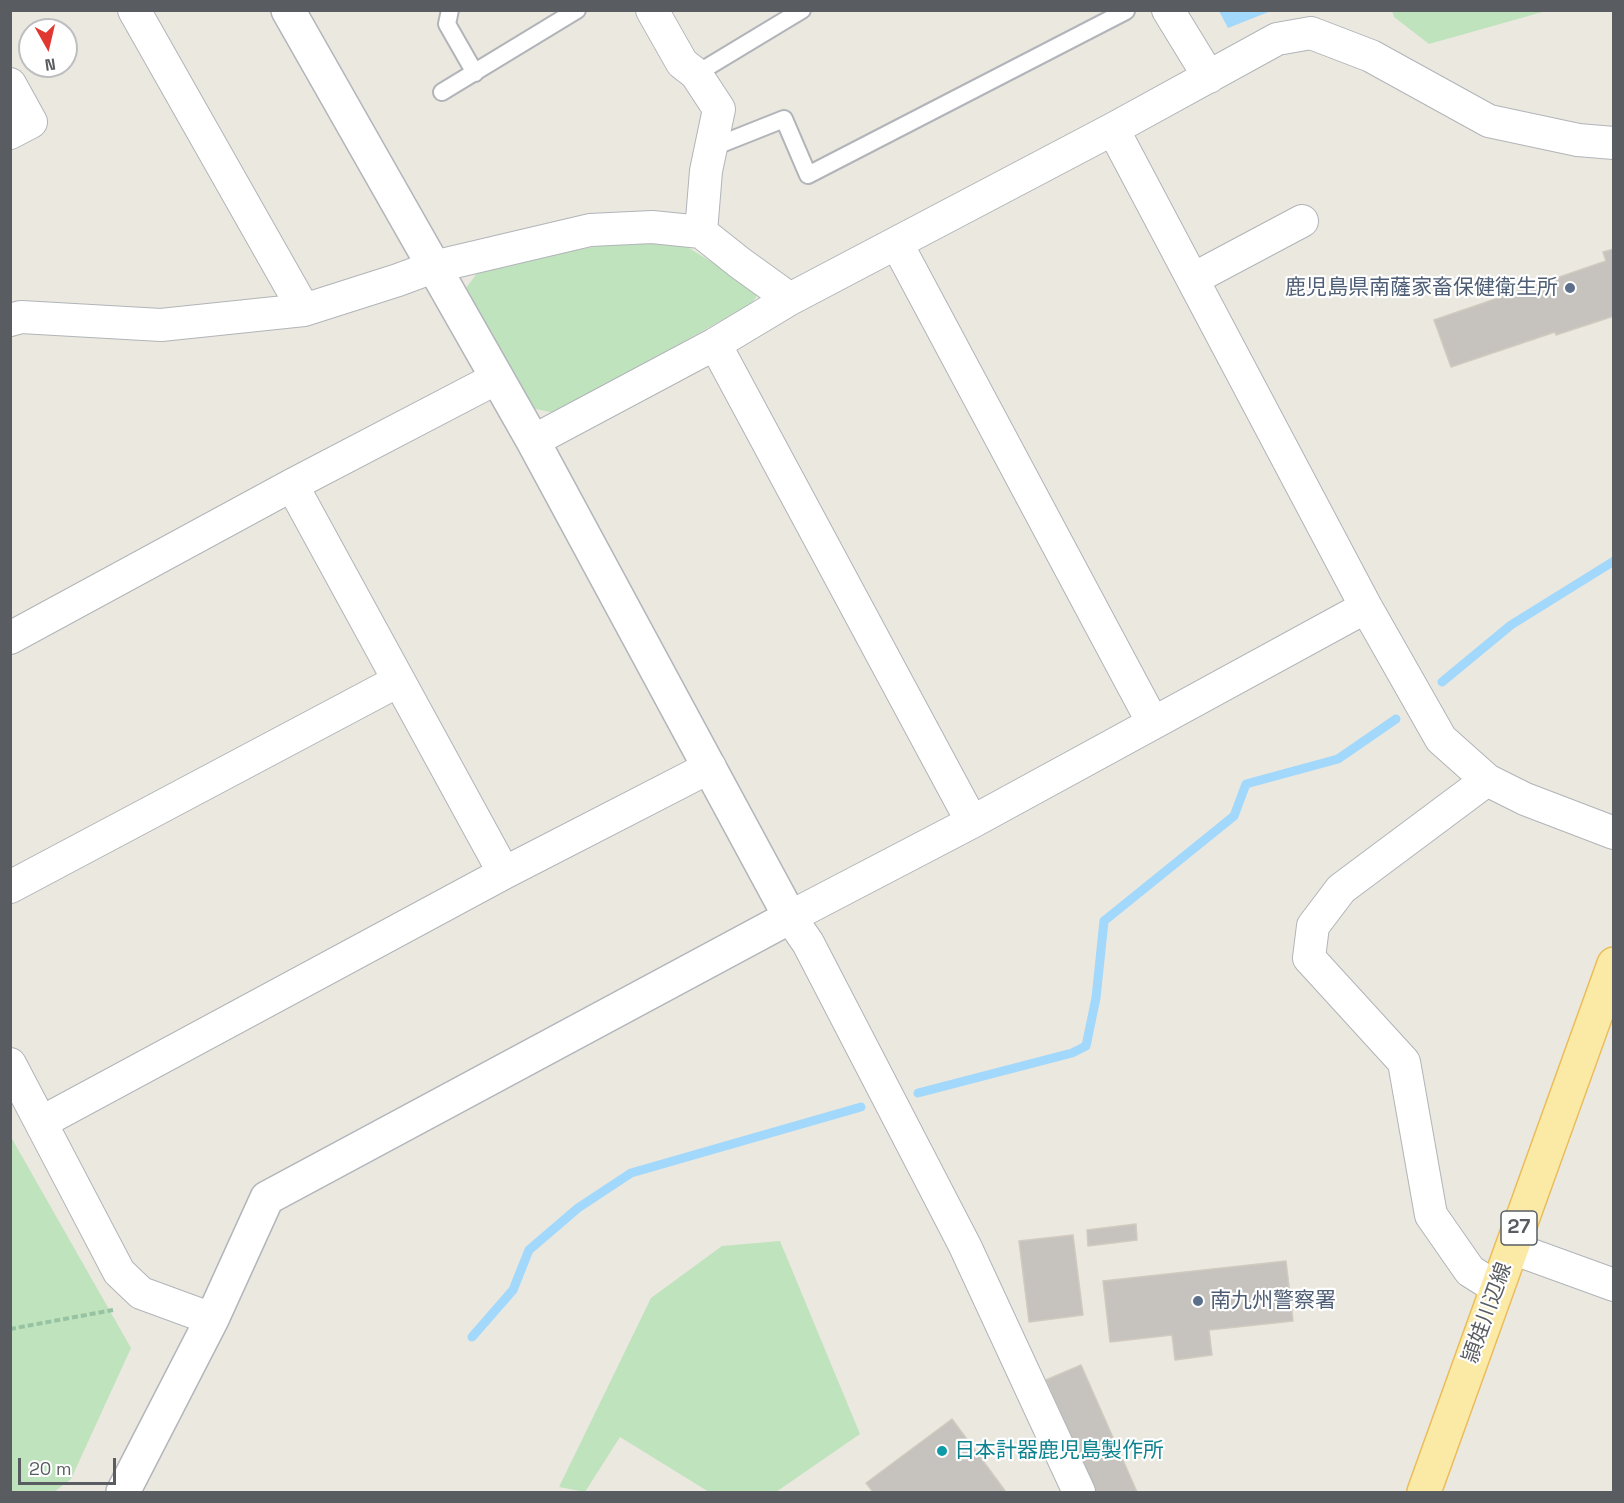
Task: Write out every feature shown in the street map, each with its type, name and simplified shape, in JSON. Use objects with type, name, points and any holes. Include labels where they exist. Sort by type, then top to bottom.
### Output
[{"type":"main road","name":"頴娃川辺線","points":[[1424,1492],[1614,963]]},
{"type":"street","points":[[134,10],[304,310]]},
{"type":"street","points":[[288,10],[533,441],[790,917],[808,943],[965,1246],[1079,1492]]},
{"type":"street","points":[[651,10],[682,63],[696,74],[719,109],[706,171],[701,232]]},
{"type":"street","points":[[1168,10],[1209,77]]},
{"type":"street","points":[[533,441],[715,344],[790,299],[1113,129],[1277,39],[1311,33],[1371,56],[1489,121],[1578,140],[1614,142]]},
{"type":"street","points":[[10,84],[31,123],[10,133]]},
{"type":"street","points":[[1113,129],[1366,607],[1441,739],[1487,780],[1525,800],[1614,833]]},
{"type":"street","points":[[1193,279],[1302,221]]},
{"type":"street","points":[[10,320],[21,317],[161,325],[304,310],[433,267],[590,231],[651,227],[701,232],[790,299]]},
{"type":"street","points":[[897,244],[1153,723]]},
{"type":"street","points":[[715,344],[972,822]]},
{"type":"street","points":[[10,638],[292,485],[497,378]]},
{"type":"street","points":[[292,485],[504,873]]},
{"type":"street","points":[[123,1492],[212,1319],[267,1198],[790,917],[972,822],[1366,607]]},
{"type":"street","points":[[10,887],[398,681]]},
{"type":"street","points":[[42,1122],[504,873],[710,767]]},
{"type":"street","points":[[1487,780],[1341,889],[1313,926],[1309,958],[1404,1062],[1431,1215],[1470,1271],[1497,1288]]},
{"type":"street","points":[[10,1064],[119,1272],[141,1293],[212,1319]]},
{"type":"street","points":[[1512,1248],[1614,1285]]},
{"type":"lane","points":[[450,10],[447,24],[475,73]]},
{"type":"lane","points":[[442,93],[577,10]]},
{"type":"lane","points":[[696,74],[802,10]]},
{"type":"lane","points":[[711,148],[784,119],[808,175],[1126,12]]},
{"type":"path","points":[[10,1329],[120,1309],[141,1293]]},
{"type":"green space","points":[[1392,10],[1546,11],[1429,44],[1394,17]]},
{"type":"green space","points":[[646,237],[689,248],[760,292],[751,304],[555,413],[531,408],[466,288],[481,268]]},
{"type":"green space","points":[[11,1137],[131,1348],[71,1479],[54,1492],[11,1492]]},
{"type":"green space","points":[[780,1241],[860,1434],[776,1492],[709,1492],[620,1437],[585,1492],[559,1487],[651,1298],[722,1246]]},
{"type":"water","points":[[1219,11],[1271,11],[1228,28]]},
{"type":"building","name":"鹿児島県南薩家畜保健衛生所","points":[[1614,249],[1614,316],[1556,335],[1555,332],[1451,367],[1434,320],[1606,261],[1603,252]]},
{"type":"building","points":[[1136,1224],[1137,1240],[1088,1246],[1087,1230]]},
{"type":"building","points":[[1073,1235],[1083,1315],[1029,1322],[1019,1241]]},
{"type":"building","name":"南九州警察署","points":[[1286,1261],[1293,1321],[1209,1330],[1212,1355],[1175,1360],[1172,1335],[1110,1342],[1103,1281]]},
{"type":"building","points":[[1081,1365],[1137,1492],[1095,1492],[1046,1380]]},
{"type":"building","name":"日本計器鹿児島製作所","points":[[952,1419],[1006,1492],[873,1492],[866,1483]]},
{"type":"waterway","points":[[1442,682],[1511,625],[1614,561]]},
{"type":"waterway","points":[[918,1093],[1072,1053],[1086,1046],[1096,998],[1104,921],[1234,816],[1246,784],[1338,759],[1396,719]]},
{"type":"waterway","points":[[472,1337],[513,1290],[529,1250],[578,1208],[631,1173],[861,1107]]},
{"type":"place","name":"鹿児島県南薩家畜保健衛生所","points":[[1570,288]]},
{"type":"place","name":"南九州警察署","points":[[1198,1301]]},
{"type":"place","name":"日本計器鹿児島製作所","points":[[942,1451]]}]
